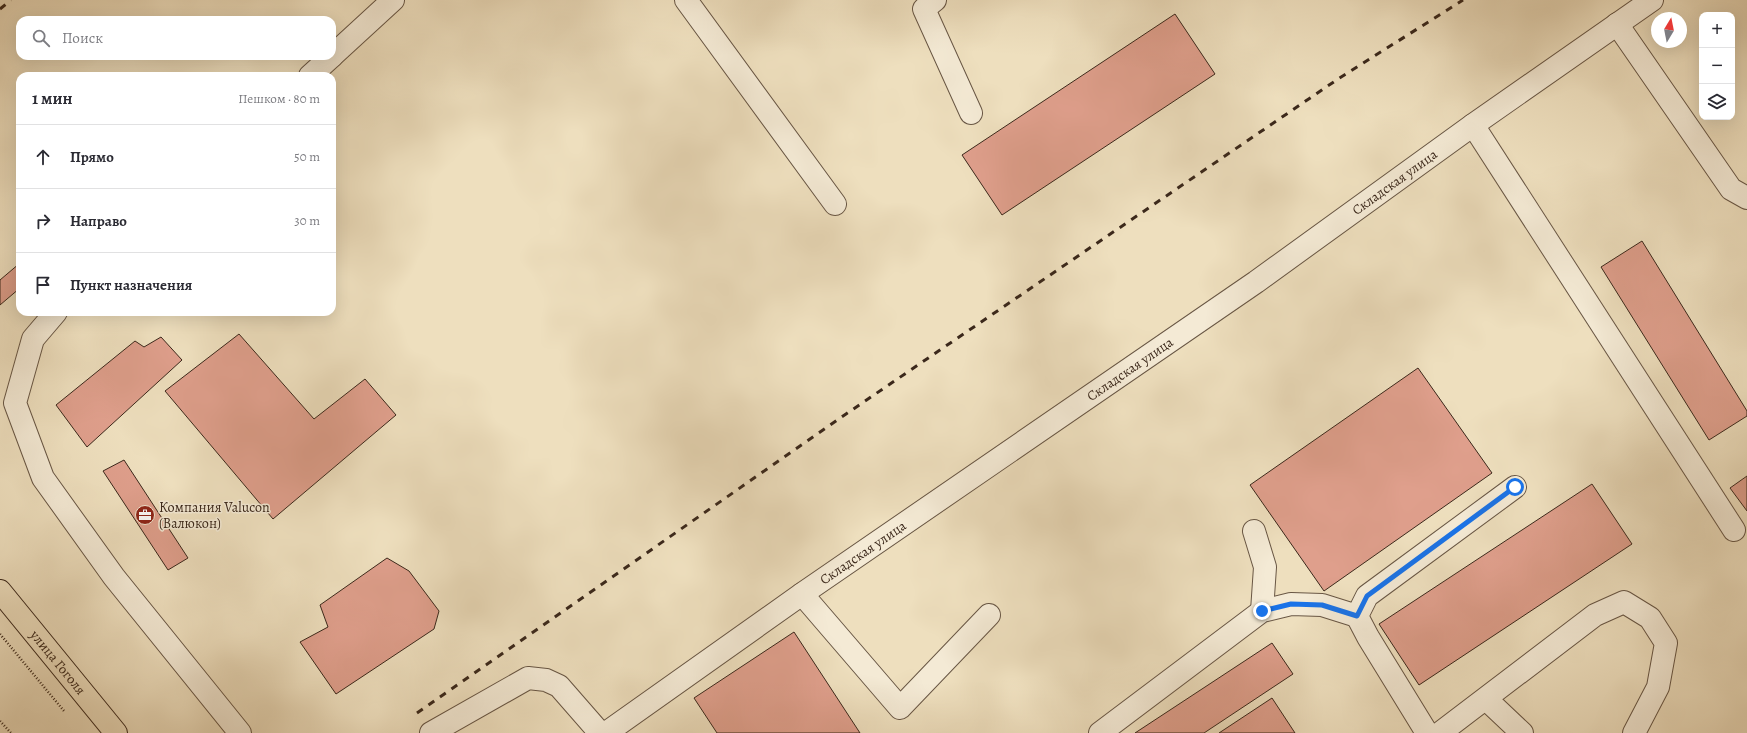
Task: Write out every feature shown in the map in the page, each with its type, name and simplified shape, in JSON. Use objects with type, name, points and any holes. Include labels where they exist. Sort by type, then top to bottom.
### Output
[{"type":"highway","name":"улица Гоголя","points":[[0,591],[116,733]]},
{"type":"street","points":[[336,52],[394,0]]},
{"type":"street","points":[[686,0],[835,204]]},
{"type":"street","points":[[935,0],[924,9],[971,113]]},
{"type":"street","name":"Складская улица","points":[[606,733],[802,594],[1256,282],[1473,125],[1652,0]]},
{"type":"street","points":[[1618,24],[1731,189],[1747,198]]},
{"type":"street","points":[[314,72],[328,60]]},
{"type":"street","points":[[1473,125],[1734,530]]},
{"type":"street","points":[[53,316],[33,339],[15,403],[43,478],[114,577],[240,733]]},
{"type":"street","points":[[1357,616],[1367,596],[1515,487]]},
{"type":"street","points":[[1254,531],[1265,567],[1262,611]]},
{"type":"street","points":[[802,594],[900,708],[989,615]]},
{"type":"street","points":[[1440,733],[1595,615],[1624,602],[1650,618],[1666,643],[1658,687],[1634,733]]},
{"type":"street","points":[[1100,733],[1262,611],[1291,604],[1322,605],[1357,616],[1368,637],[1427,733]]},
{"type":"street","points":[[431,733],[528,678],[546,680],[559,686],[600,733]]},
{"type":"street","points":[[1486,699],[1522,733]]},
{"type":"path","points":[[0,634],[68,716]]},
{"type":"path","points":[[0,721],[11,733]]},
{"type":"building","points":[[1175,14],[1215,74],[1002,215],[962,155]]},
{"type":"building","points":[[1642,241],[1747,411],[1747,416],[1709,440],[1601,267]]},
{"type":"building","points":[[16,266],[16,291],[0,305],[0,280]]},
{"type":"building","points":[[239,334],[314,419],[365,379],[396,415],[273,519],[165,391]]},
{"type":"building","points":[[161,337],[182,360],[87,447],[56,405],[135,341],[144,347]]},
{"type":"building","points":[[1418,368],[1492,473],[1324,591],[1250,485]]},
{"type":"building","name":"Компания Valucon (Валюкон)","points":[[124,460],[188,558],[168,570],[103,471]]},
{"type":"building","points":[[1747,476],[1747,511],[1730,488]]},
{"type":"building","points":[[1592,484],[1632,544],[1419,685],[1379,624]]},
{"type":"building","points":[[387,558],[409,571],[439,611],[434,629],[336,694],[300,642],[328,627],[320,605]]},
{"type":"building","points":[[794,632],[860,733],[717,733],[694,698]]},
{"type":"building","points":[[1272,643],[1293,674],[1204,733],[1135,733]]},
{"type":"building","points":[[1272,698],[1295,733],[1219,733]]},
{"type":"railway","points":[[0,9],[11,0]]},
{"type":"railway","points":[[417,713],[846,414],[1338,79],[1463,0]]},
{"type":"place","name":"Компания Valucon (Валюкон)","points":[[145,515]]},
{"type":"route","points":[[1262,611],[1291,604],[1322,605],[1357,616],[1367,596],[1515,487]]}]
